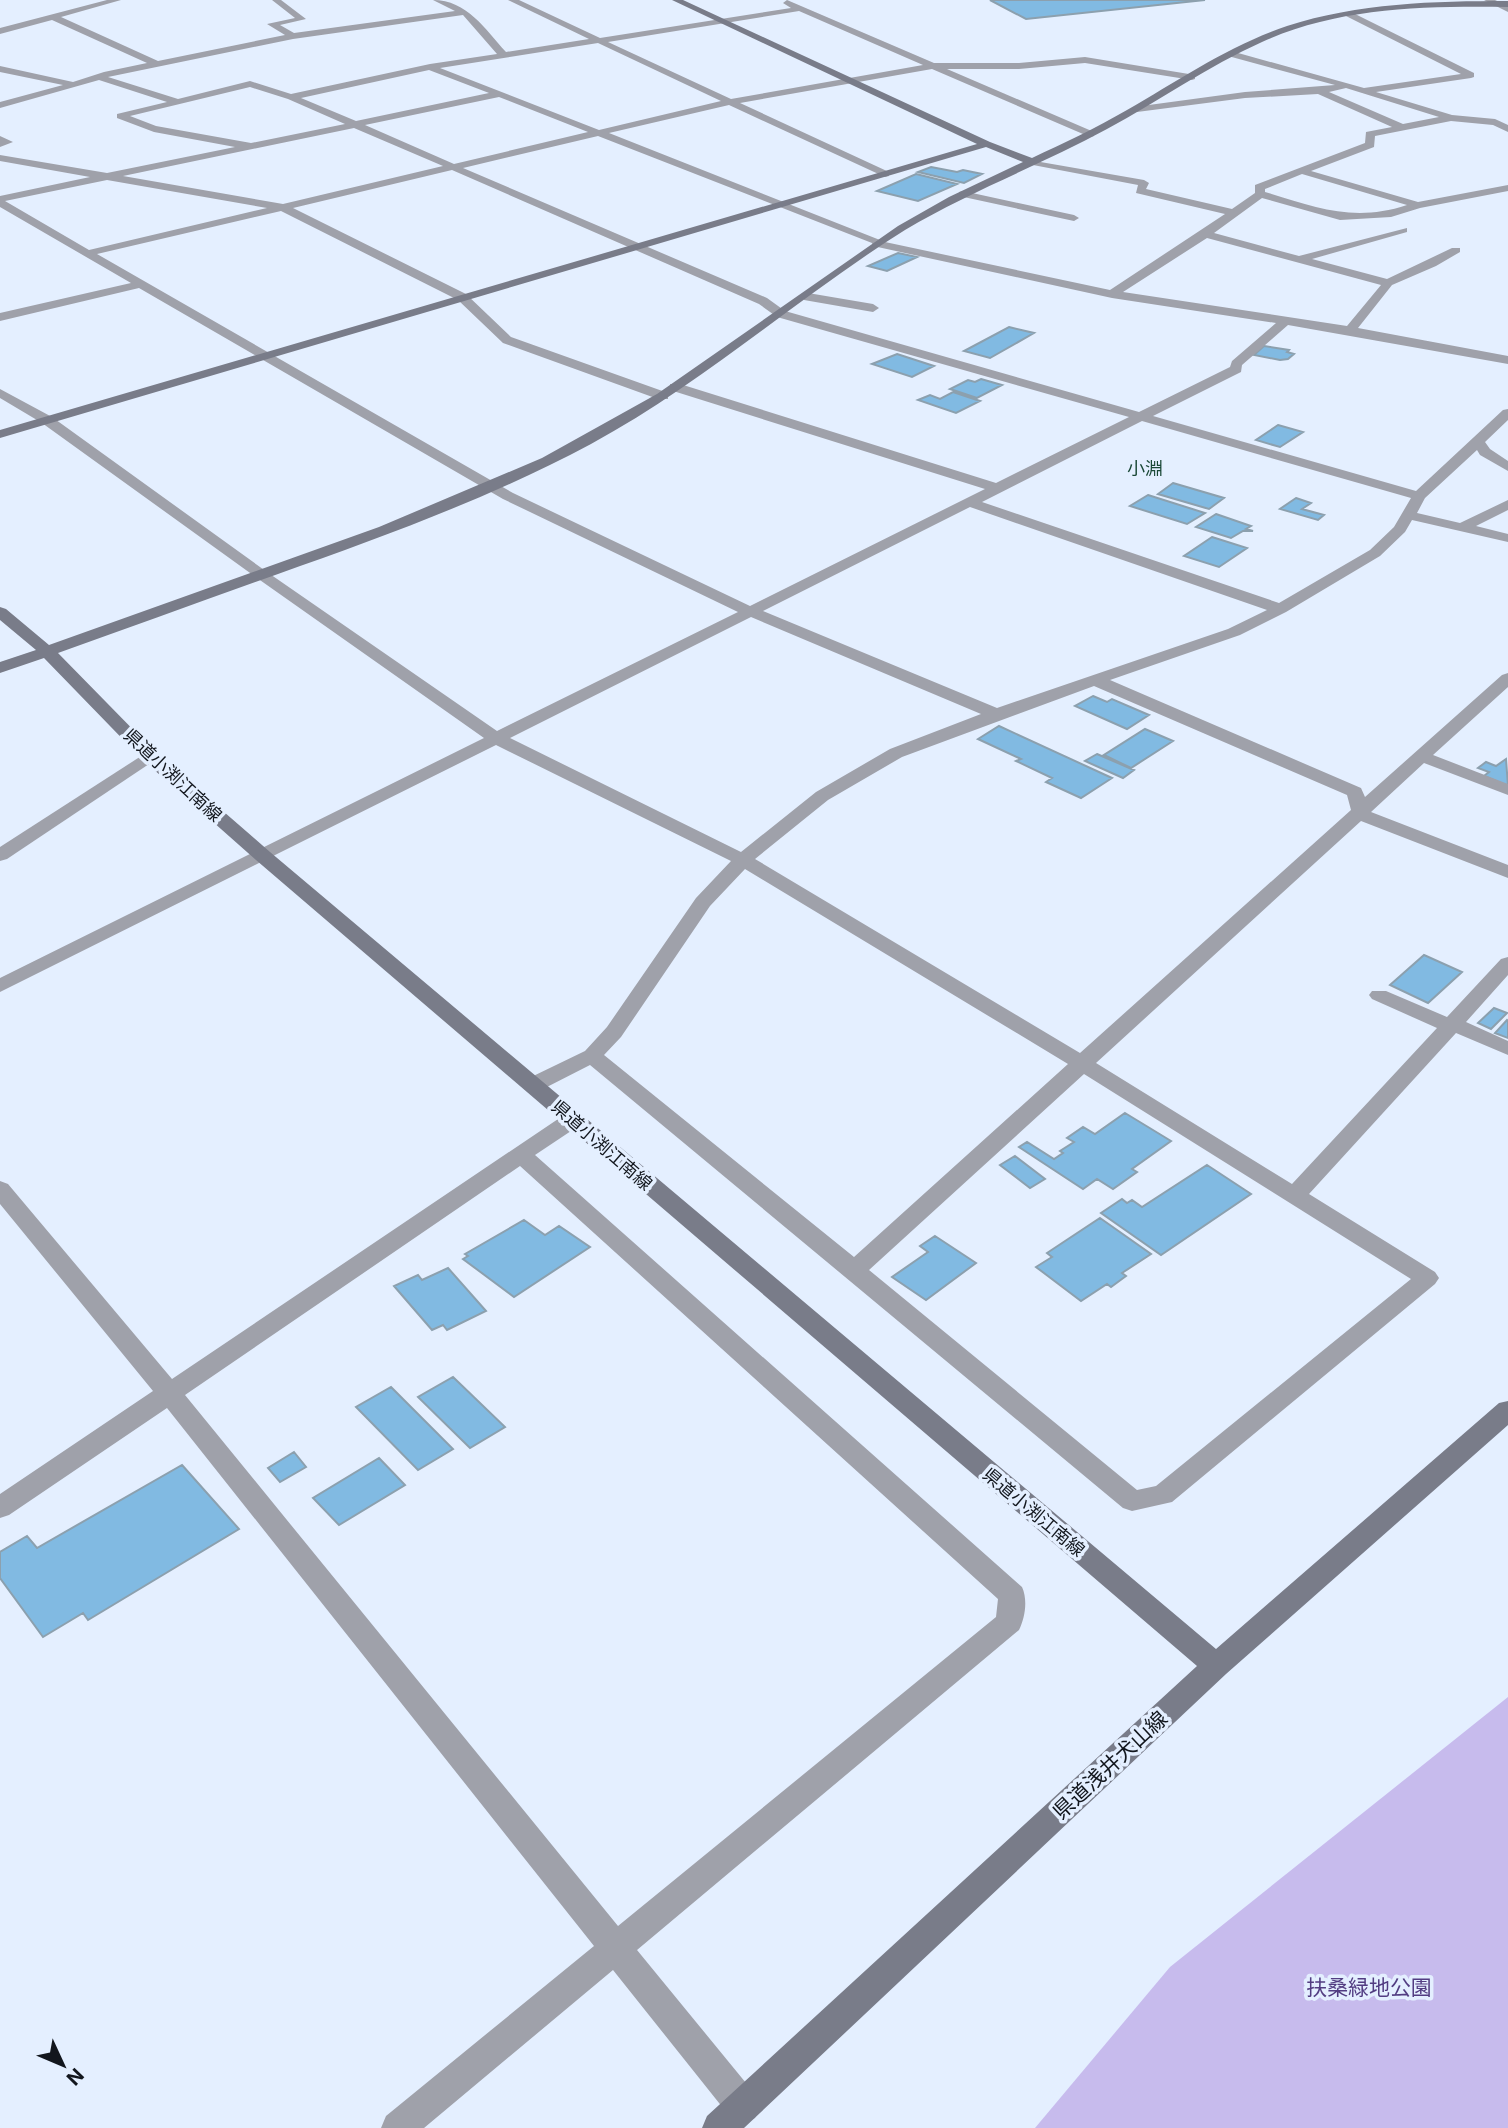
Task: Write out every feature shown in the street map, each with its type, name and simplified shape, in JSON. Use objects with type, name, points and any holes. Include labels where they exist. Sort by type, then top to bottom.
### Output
[{"type":"street","points":[[0,30],[117,0]]},
{"type":"street","points":[[276,0],[302,19]]},
{"type":"street","points":[[437,0],[465,12],[505,57]]},
{"type":"street","points":[[512,0],[885,174]]},
{"type":"street","points":[[677,0],[986,144],[1033,162],[1144,183],[1140,191],[1234,213]]},
{"type":"street","points":[[779,0],[1090,134]]},
{"type":"street","points":[[0,668],[262,575],[494,488],[589,440],[663,396],[808,296],[879,243],[963,194],[1137,109],[1231,54],[1288,29],[1349,14],[1491,2],[1508,6]]},
{"type":"street","points":[[291,97],[430,67],[798,9]]},
{"type":"street","points":[[0,105],[102,78],[107,74],[293,36],[465,12]]},
{"type":"street","points":[[1349,14],[1471,75],[1363,91]]},
{"type":"street","points":[[51,16],[158,64]]},
{"type":"street","points":[[293,36],[271,24],[316,17]]},
{"type":"street","points":[[1231,54],[1451,118],[1495,122],[1508,129]]},
{"type":"street","points":[[89,253],[729,102],[933,66],[1019,66],[1085,60],[1192,77]]},
{"type":"street","points":[[430,67],[879,243],[1112,294],[1350,330],[1508,360]]},
{"type":"street","points":[[0,69],[74,85]]},
{"type":"street","points":[[102,78],[175,100]]},
{"type":"street","points":[[249,146],[154,129],[120,116],[175,100],[250,84],[291,97],[355,124],[763,301],[781,314],[1419,496]]},
{"type":"street","points":[[1137,109],[1245,95],[1320,91],[1346,86]]},
{"type":"street","points":[[1320,91],[1403,128]]},
{"type":"street","points":[[0,201],[500,94]]},
{"type":"street","points":[[1245,95],[1264,104]]},
{"type":"street","points":[[1260,194],[1259,187],[1370,145],[1370,134],[1451,118]]},
{"type":"street","points":[[0,434],[986,144]]},
{"type":"street","points":[[0,158],[282,207],[462,297],[507,340],[663,396]]},
{"type":"street","points":[[1301,171],[1418,205]]},
{"type":"street","points":[[1260,194],[1340,217],[1391,214],[1418,205],[1508,188]]},
{"type":"street","points":[[963,194],[1074,218]]},
{"type":"street","points":[[1112,294],[1205,234],[1260,194]]},
{"type":"street","points":[[0,201],[494,488],[751,612],[996,714]]},
{"type":"street","points":[[1300,259],[1403,230]]},
{"type":"street","points":[[1205,234],[1388,283]]},
{"type":"street","points":[[1350,330],[1388,283],[1457,250]]},
{"type":"street","points":[[0,317],[142,284]]},
{"type":"street","points":[[808,296],[873,308]]},
{"type":"street","points":[[0,985],[972,503],[1236,369],[1236,364],[1285,321]]},
{"type":"street","points":[[676,387],[999,489]]},
{"type":"street","points":[[0,393],[47,420],[262,575],[496,738],[743,860],[1296,1194],[1427,1278],[1163,1495],[1132,1501],[854,1269],[592,1056]]},
{"type":"street","points":[[533,1085],[592,1056],[614,1032],[703,902],[743,860],[822,796],[896,753],[996,714],[1234,632],[1280,609],[1375,553],[1401,529],[1419,496],[1508,413]]},
{"type":"street","points":[[1478,442],[1485,452],[1508,467]]},
{"type":"street","points":[[972,503],[1280,609]]},
{"type":"street","points":[[1465,526],[1508,503]]},
{"type":"street","points":[[1408,515],[1508,538]]},
{"type":"street","name":"県道小渕江南線","points":[[0,612],[47,651],[149,756],[263,856],[1216,1666]]},
{"type":"street","points":[[854,1269],[1361,814],[1508,678]]},
{"type":"street","points":[[1095,680],[1356,792],[1361,814]]},
{"type":"street","points":[[0,855],[149,756]]},
{"type":"street","points":[[1423,757],[1508,790]]},
{"type":"street","points":[[1361,814],[1508,873]]},
{"type":"street","points":[[1296,1194],[1508,962]]},
{"type":"street","points":[[1379,995],[1508,1049]]},
{"type":"street","points":[[0,1508],[572,1120]]},
{"type":"street","points":[[398,2128],[1009,1622],[1012,1595],[521,1155]]},
{"type":"street","points":[[0,1188],[169,1393],[743,2106]]},
{"type":"street","name":"県道浅井犬山線","points":[[719,2128],[1216,1666],[1508,1410]]},
{"type":"green space","name":"扶桑緑地公園","points":[[1508,1697],[1508,2128],[1035,2128],[1170,1967]]},
{"type":"building","points":[[990,0],[1205,0],[1026,19]]},
{"type":"building","points":[[931,167],[982,174],[964,183],[918,172]]},
{"type":"building","points":[[916,174],[957,184],[918,201],[877,191]]},
{"type":"building","points":[[898,253],[917,257],[887,271],[868,266]]},
{"type":"building","points":[[1009,327],[1034,333],[990,358],[964,351]]},
{"type":"building","points":[[1264,346],[1289,350],[1287,352],[1294,354],[1288,359],[1280,360],[1254,355]]},
{"type":"building","points":[[897,354],[934,366],[912,377],[872,364]]},
{"type":"building","points":[[981,379],[1002,385],[977,398],[950,389],[968,380],[975,382]]},
{"type":"building","points":[[953,392],[980,401],[956,413],[918,400],[930,395],[940,399]]},
{"type":"building","points":[[1278,425],[1303,432],[1280,447],[1256,440]]},
{"type":"building","points":[[1173,483],[1224,498],[1209,509],[1158,494]]},
{"type":"building","points":[[1148,495],[1205,513],[1187,524],[1130,506]]},
{"type":"building","points":[[1296,498],[1311,503],[1302,509],[1324,515],[1318,520],[1280,509]]},
{"type":"building","points":[[1216,514],[1251,526],[1246,529],[1253,531],[1243,531],[1231,538],[1196,527]]},
{"type":"building","points":[[1212,537],[1247,548],[1219,567],[1184,556]]},
{"type":"building","points":[[1093,696],[1107,702],[1112,699],[1149,715],[1127,729],[1075,706]]},
{"type":"building","points":[[999,726],[1112,778],[1081,798],[1046,782],[1052,778],[1016,761],[1021,759],[978,739]]},
{"type":"building","points":[[1145,729],[1173,741],[1131,768],[1104,755]]},
{"type":"building","points":[[1097,754],[1134,770],[1123,778],[1085,761]]},
{"type":"building","points":[[1506,759],[1508,786],[1484,776],[1489,772],[1478,768],[1486,762],[1496,766]]},
{"type":"building","points":[[1424,955],[1462,972],[1428,1003],[1390,985]]},
{"type":"building","points":[[1494,1008],[1507,1013],[1491,1029],[1478,1023]]},
{"type":"building","points":[[1508,1021],[1508,1038],[1495,1033]]},
{"type":"building","points":[[1125,1113],[1171,1141],[1132,1169],[1137,1172],[1113,1189],[1097,1179],[1083,1189],[1019,1147],[1027,1142],[1054,1159],[1063,1153],[1060,1151],[1074,1142],[1067,1138],[1083,1127],[1095,1134]]},
{"type":"building","points":[[1015,1156],[1045,1179],[1030,1188],[1000,1165]]},
{"type":"building","points":[[1207,1165],[1251,1194],[1161,1255],[1101,1213],[1122,1199],[1127,1203],[1132,1200],[1142,1207]]},
{"type":"building","points":[[1100,1218],[1151,1254],[1122,1273],[1126,1276],[1111,1287],[1107,1284],[1081,1301],[1036,1267],[1052,1257],[1047,1253]]},
{"type":"building","points":[[524,1220],[545,1235],[559,1226],[590,1247],[514,1297],[463,1259],[468,1256],[465,1254]]},
{"type":"building","points":[[935,1236],[976,1263],[926,1300],[892,1277],[928,1252],[920,1246]]},
{"type":"building","points":[[448,1268],[486,1311],[447,1330],[443,1325],[432,1330],[394,1286],[418,1275],[422,1280]]},
{"type":"building","points":[[453,1377],[505,1427],[470,1448],[418,1397]]},
{"type":"building","points":[[391,1387],[453,1449],[418,1470],[356,1407]]},
{"type":"building","points":[[294,1452],[306,1467],[280,1482],[268,1468]]},
{"type":"building","points":[[379,1458],[405,1485],[339,1525],[313,1498]]},
{"type":"building","points":[[182,1465],[239,1529],[88,1620],[83,1613],[43,1637],[0,1578],[0,1552],[27,1536],[37,1548]]},
{"type":"district","name":"小淵","points":[[1145,468]]}]
